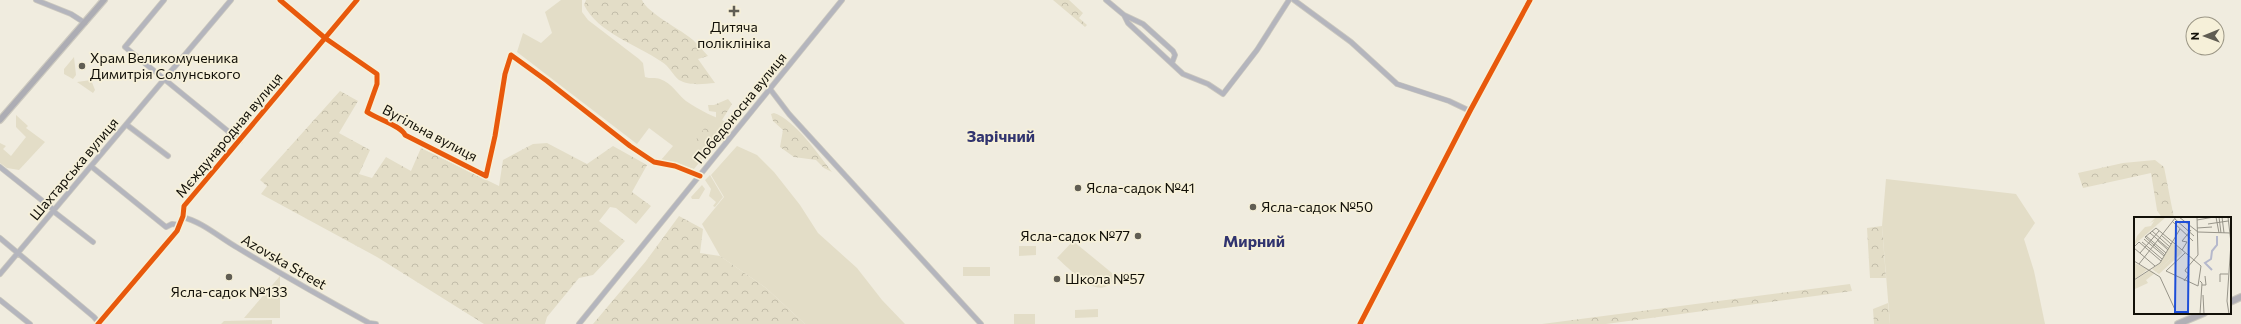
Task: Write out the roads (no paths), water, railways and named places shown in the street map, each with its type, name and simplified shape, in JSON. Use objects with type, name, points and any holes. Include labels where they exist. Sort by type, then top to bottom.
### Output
[{"type":"highway","points":[[2231,302],[2241,297]]},
{"type":"highway","points":[[2178,324],[2202,314]]},
{"type":"main road","points":[[0,120],[104,0]]},
{"type":"street","points":[[36,0],[71,14],[85,23]]},
{"type":"street","points":[[164,0],[125,47],[165,78],[240,141]]},
{"type":"street","name":"Шахтарська вулиця","points":[[0,274],[53,210],[92,167],[231,0]]},
{"type":"street","name":"Вугільна вулиця","points":[[280,0],[325,38],[377,74],[377,84],[367,112],[376,119],[400,128],[405,135],[486,176],[496,136],[505,74],[511,55],[547,80],[630,146],[654,162],[675,166],[700,176]]},
{"type":"street","name":"Мєждународная вулиця","points":[[98,324],[113,309],[177,231],[180,225],[184,206],[357,0]]},
{"type":"street","name":"Победоносна вулиця","points":[[580,324],[842,0]]},
{"type":"street","points":[[1106,0],[1124,15],[1143,24],[1173,50],[1175,55],[1172,63]]},
{"type":"street","points":[[1124,15],[1128,23],[1183,74],[1208,84],[1223,94],[1257,50],[1289,0]]},
{"type":"street","points":[[1294,0],[1351,42],[1396,84],[1449,101],[1470,111]]},
{"type":"street","points":[[1360,324],[1470,111],[1530,0]]},
{"type":"street","points":[[770,89],[789,114],[981,324]]},
{"type":"street","points":[[127,125],[168,156]]},
{"type":"street","points":[[0,167],[93,242]]},
{"type":"street","points":[[92,167],[166,226],[172,224],[180,225]]},
{"type":"street","name":"Azovska Street","points":[[182,217],[196,221],[220,237],[340,308],[369,323],[376,324]]},
{"type":"street","points":[[0,238],[94,317],[98,324]]},
{"type":"street","points":[[0,300],[30,324]]},
{"type":"place","name":"Дитяча поліклініка","points":[[734,11]]},
{"type":"place","name":"Храм Великомученика Димитрія Солунського","points":[[82,66]]},
{"type":"place","name":"Ясла-садок №41","points":[[1078,188]]},
{"type":"place","name":"Ясла-садок №50","points":[[1253,207]]},
{"type":"place","name":"Ясла-садок №77","points":[[1138,236]]},
{"type":"place","name":"Ясла-садок №133","points":[[229,277]]},
{"type":"place","name":"Школа №57","points":[[1057,279]]},
{"type":"district","name":"Зарічний","points":[[1001,136]]},
{"type":"district","name":"Мирний","points":[[1254,241]]}]
